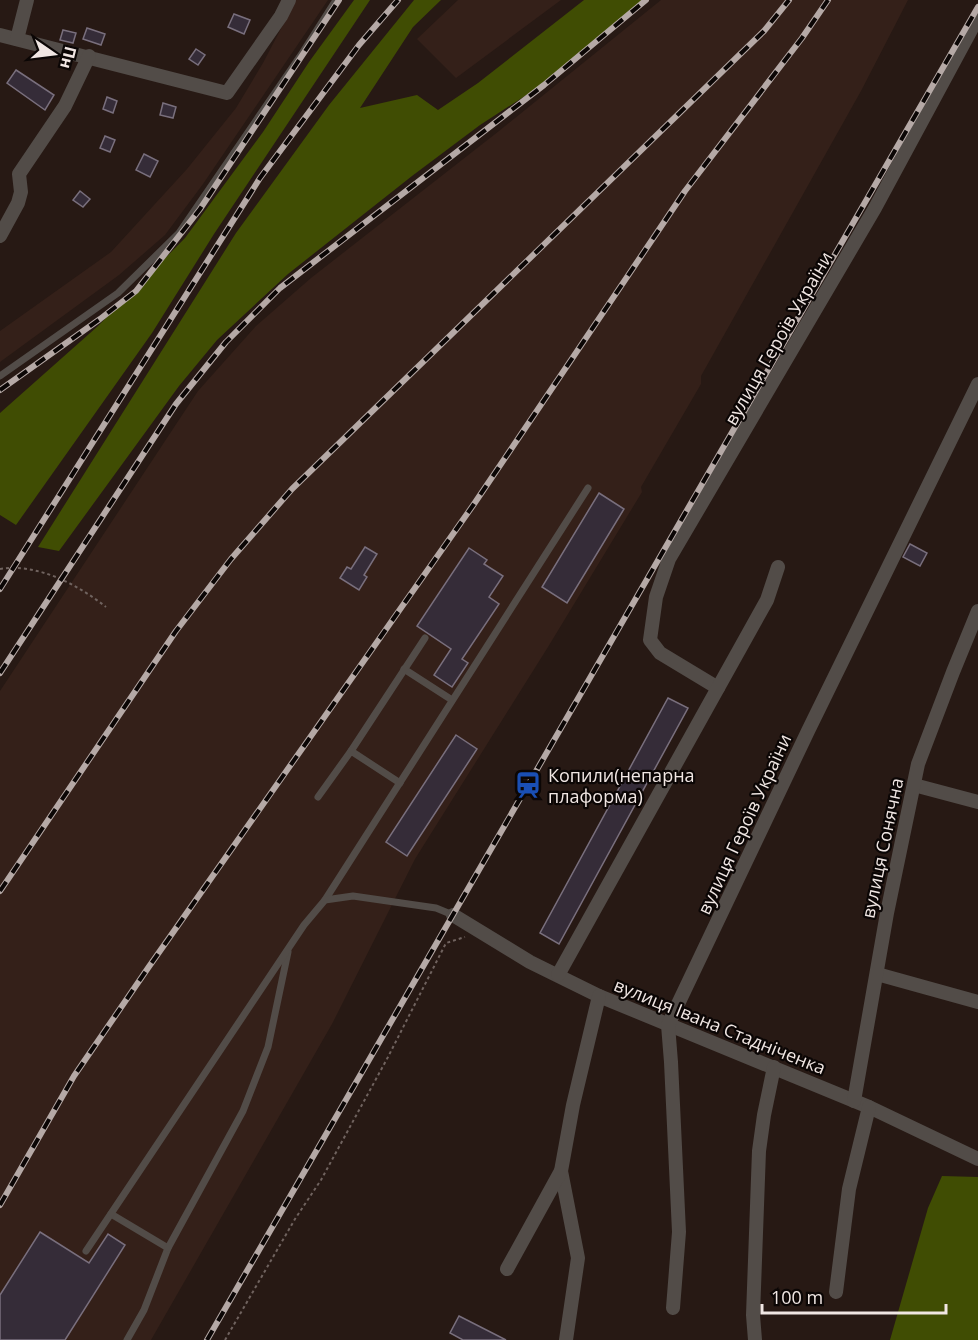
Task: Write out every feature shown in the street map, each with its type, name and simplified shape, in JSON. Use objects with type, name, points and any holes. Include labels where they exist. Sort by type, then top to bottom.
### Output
[{"type":"street","points":[[17,39],[27,0]]},
{"type":"street","points":[[0,35],[227,93],[281,16],[289,0]]},
{"type":"street","name":"вулиця Героїв України","points":[[718,687],[660,653],[650,640],[656,597],[669,560],[875,208],[978,17]]},
{"type":"street","points":[[0,236],[18,204],[21,192],[19,174],[65,106],[89,56]]},
{"type":"street","name":"вулиця Героїв України","points":[[668,1025],[813,720],[978,384]]},
{"type":"street","points":[[558,975],[767,600],[778,567]]},
{"type":"street","name":"вулиця Сонячна","points":[[854,1101],[887,913],[914,785],[926,743],[978,611]]},
{"type":"street","points":[[914,785],[978,802]]},
{"type":"street","name":"вулиця Івана Стадніченка","points":[[453,915],[479,932],[599,996],[869,1107],[978,1159]]},
{"type":"street","points":[[877,974],[978,1002]]},
{"type":"street","points":[[507,1269],[561,1171],[573,1105],[599,996]]},
{"type":"street","points":[[668,1025],[679,1232],[673,1308]]},
{"type":"street","points":[[754,1340],[759,1150],[774,1067]]},
{"type":"street","points":[[836,1292],[849,1189],[869,1107]]},
{"type":"street","points":[[561,1171],[578,1258],[566,1340]]},
{"type":"lane","points":[[0,376],[118,293],[179,233],[336,0]]},
{"type":"lane","points":[[86,1251],[289,948],[325,900],[588,488]]},
{"type":"lane","points":[[318,797],[425,638]]},
{"type":"lane","points":[[404,669],[452,700]]},
{"type":"lane","points":[[351,751],[400,783]]},
{"type":"lane","points":[[325,900],[353,896],[436,908],[453,915]]},
{"type":"lane","points":[[127,1340],[144,1310],[168,1248],[243,1111],[268,1047],[289,948]]},
{"type":"lane","points":[[111,1214],[168,1248]]},
{"type":"path","points":[[0,569],[17,566],[50,576],[85,590],[106,607]]},
{"type":"path","points":[[225,1340],[295,1219],[321,1180],[446,944],[479,932]]},
{"type":"shaded area","points":[[296,0],[328,0],[203,184],[165,235],[119,275],[0,362],[0,331],[111,252],[187,169],[236,108]]},
{"type":"shaded area","points":[[458,0],[561,0],[456,78],[417,39]]},
{"type":"shaded area","points":[[661,0],[908,0],[861,91],[701,376],[701,384],[641,487],[642,492],[415,859],[332,1024],[151,1340],[0,1340],[0,691],[198,391],[256,326],[311,278],[499,131]]},
{"type":"green space","points":[[354,0],[370,0],[214,234],[152,333],[16,525],[0,515],[0,413],[98,326],[185,238],[263,132],[309,62]]},
{"type":"green space","points":[[414,0],[441,0],[413,27],[360,108],[417,95],[438,110],[478,83],[584,0],[646,0],[548,81],[480,125],[288,274],[217,340],[179,386],[59,551],[38,547],[236,233],[329,105]]},
{"type":"green space","points":[[942,1176],[978,1177],[978,1340],[890,1340],[928,1208]]},
{"type":"building","points":[[234,14],[250,20],[244,34],[228,27]]},
{"type":"building","points":[[87,28],[105,34],[101,45],[83,39]]},
{"type":"building","points":[[63,30],[76,33],[73,43],[60,40]]},
{"type":"building","points":[[196,49],[205,55],[198,65],[189,59]]},
{"type":"building","points":[[16,70],[54,95],[45,110],[7,83]]},
{"type":"building","points":[[107,97],[117,101],[113,113],[103,109]]},
{"type":"building","points":[[163,103],[176,107],[173,118],[160,115]]},
{"type":"building","points":[[105,136],[115,140],[110,152],[100,148]]},
{"type":"building","points":[[144,154],[158,161],[150,177],[136,170]]},
{"type":"building","points":[[80,191],[90,199],[83,207],[73,200]]},
{"type":"building","points":[[599,493],[624,509],[567,603],[542,587]]},
{"type":"building","points":[[910,544],[927,553],[920,566],[903,557]]},
{"type":"building","points":[[365,547],[377,554],[364,575],[367,577],[359,590],[340,578],[347,567],[351,569]]},
{"type":"building","points":[[469,548],[487,560],[484,564],[503,576],[489,597],[499,604],[462,659],[468,663],[452,687],[434,675],[451,649],[417,626]]},
{"type":"building","points":[[668,698],[688,708],[559,944],[540,933]]},
{"type":"building","points":[[456,735],[477,749],[407,856],[386,842]]},
{"type":"building","points":[[40,1232],[89,1263],[108,1234],[125,1245],[65,1340],[0,1340],[0,1295]]},
{"type":"building","points":[[459,1316],[506,1340],[463,1340],[450,1333]]},
{"type":"railway","points":[[0,390],[136,291],[200,209],[339,0]]},
{"type":"railway","points":[[0,589],[260,178],[359,45],[398,0]]},
{"type":"railway","points":[[0,673],[176,404],[226,342],[280,288],[544,85],[646,0]]},
{"type":"railway","points":[[0,891],[176,631],[231,559],[292,489],[764,31],[789,0]]},
{"type":"railway","points":[[0,1205],[74,1076],[148,968],[474,504],[685,191],[802,38],[828,0]]},
{"type":"railway","points":[[207,1340],[978,7]]},
{"type":"place","name":"Копили(непарна плаформа)","points":[[528,785]]}]
